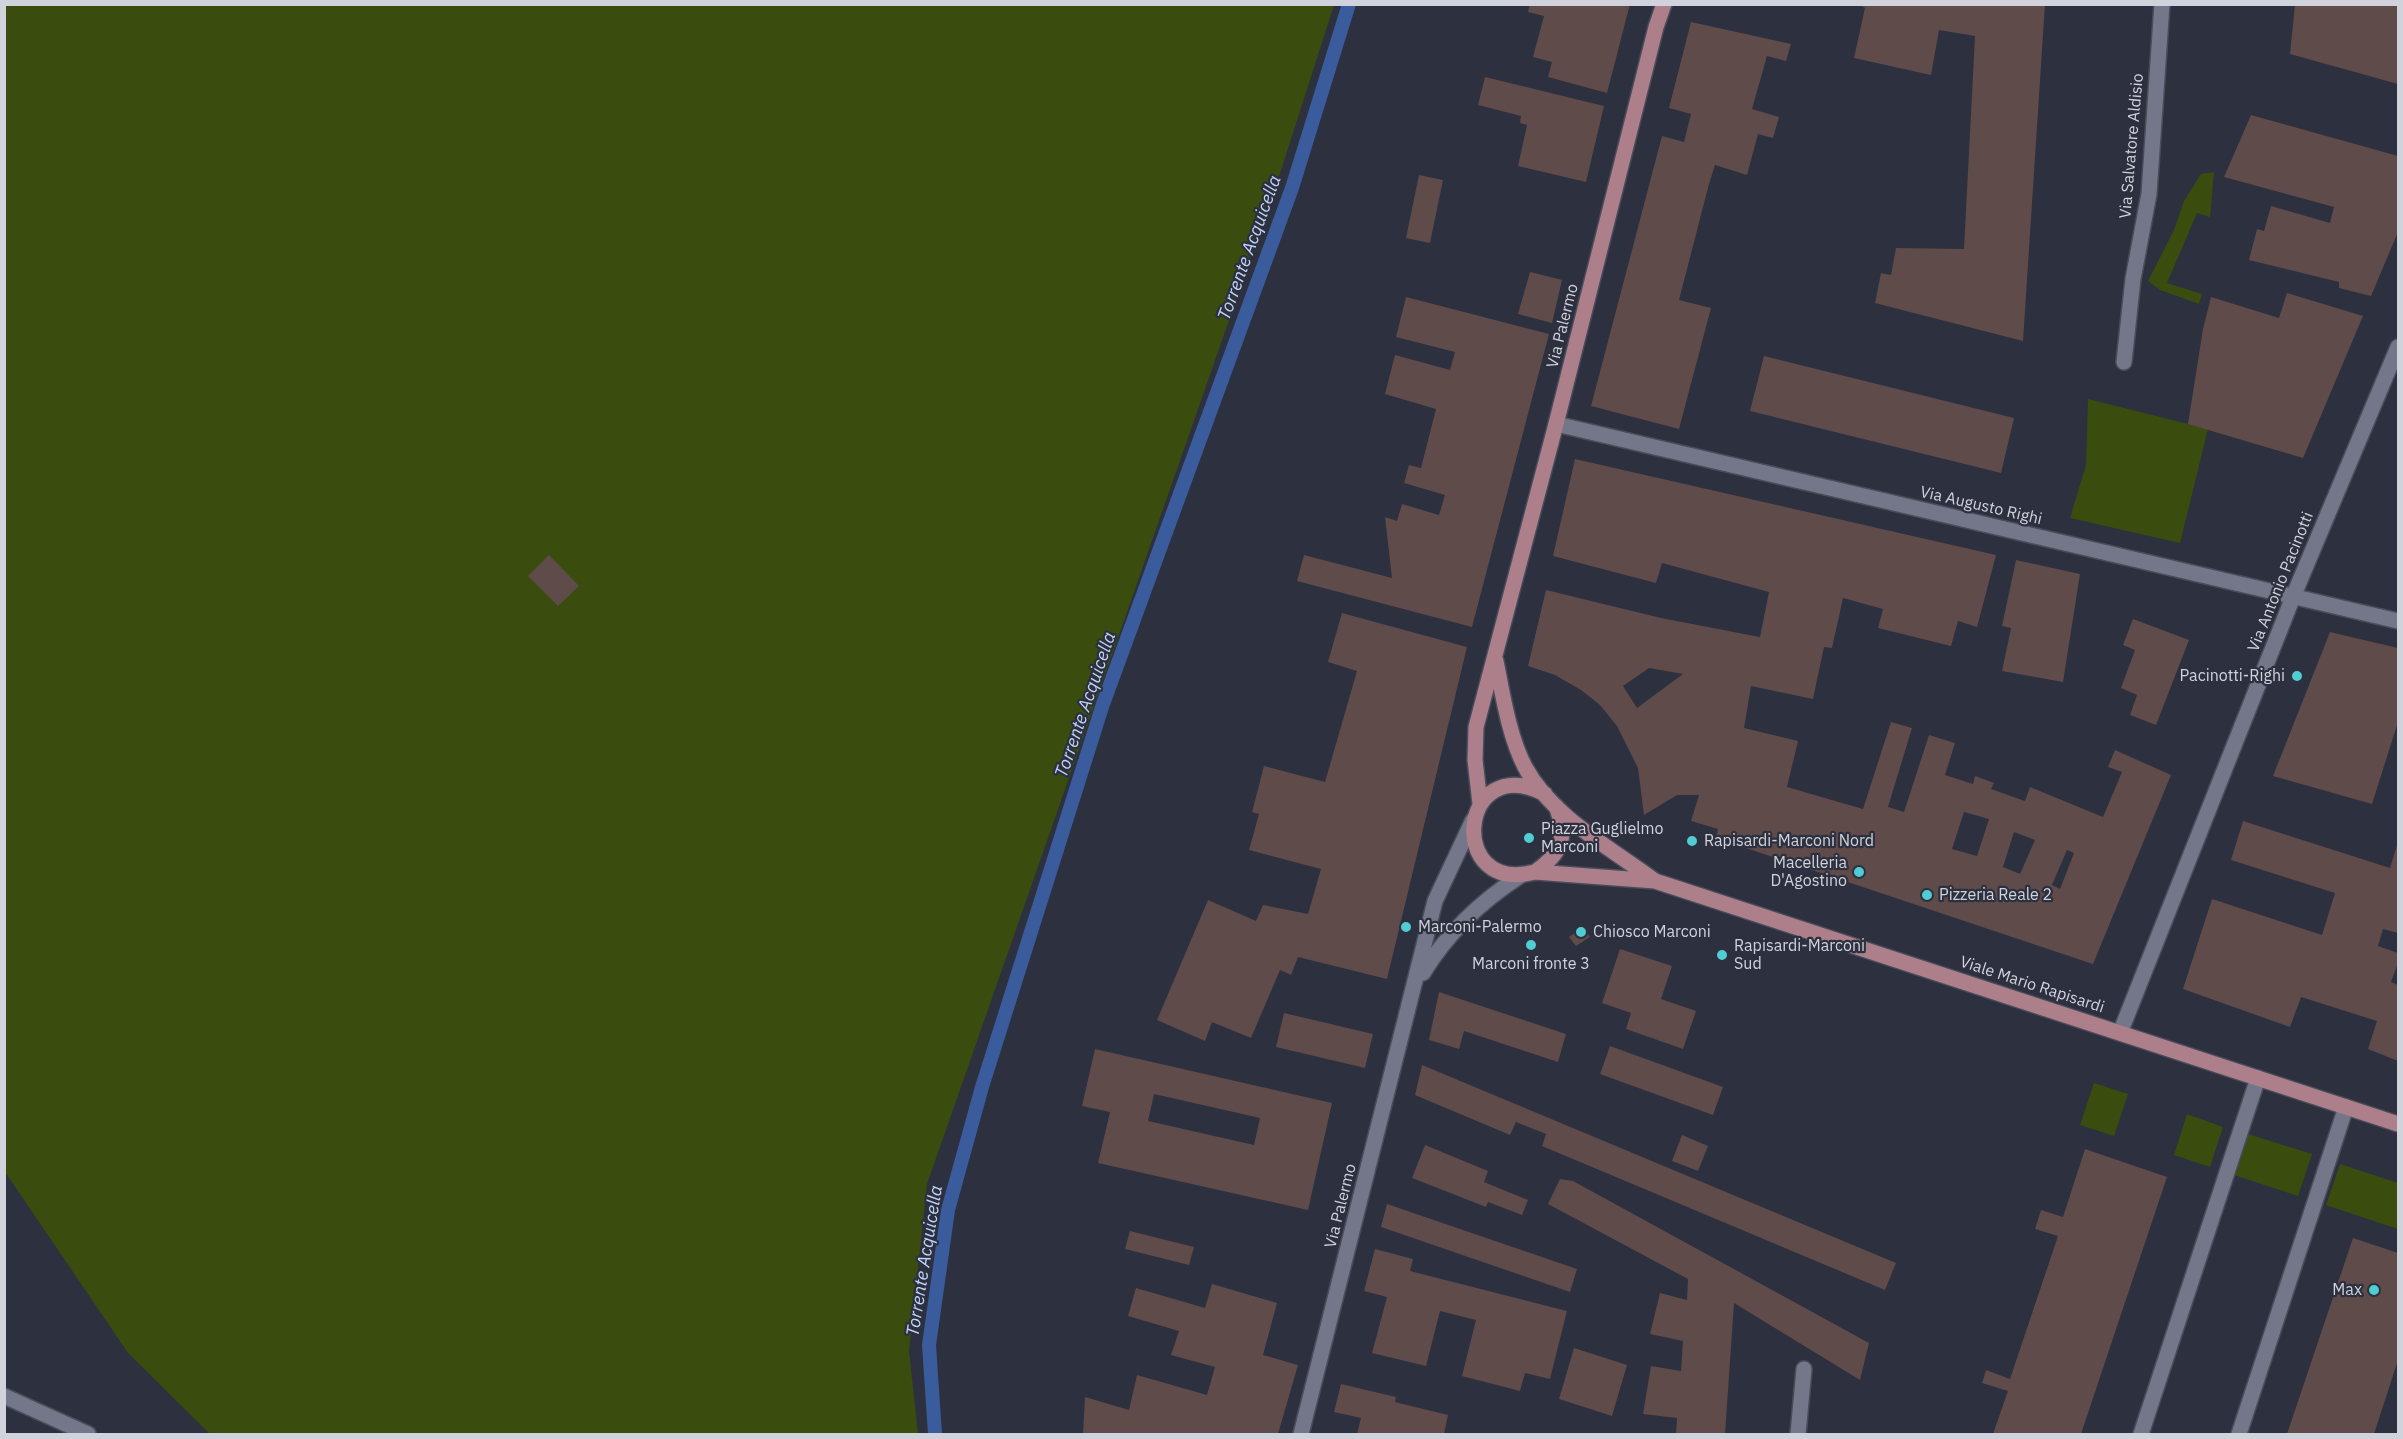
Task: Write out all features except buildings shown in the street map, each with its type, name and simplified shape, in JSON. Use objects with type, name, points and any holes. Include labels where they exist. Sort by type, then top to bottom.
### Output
[{"type":"main road","name":"Via Palermo","points":[[1480,804],[1474,760],[1476,727],[1556,424],[1656,27],[1664,4]]},
{"type":"main road","name":"Via Salvatore Aldisio","points":[[2124,362],[2133,279],[2149,194],[2162,4]]},
{"type":"main road","name":"Via Antonio Pacinotti","points":[[2120,1033],[2293,597],[2398,347]]},
{"type":"main road","name":"Via Augusto Righi","points":[[1556,424],[2398,621]]},
{"type":"main road","points":[[1415,986],[1440,945],[1487,897],[1552,860],[1562,843],[1563,823],[1550,799],[1525,767],[1510,722],[1495,656]]},
{"type":"main road","points":[[1510,785],[1529,786],[1550,799],[1655,881],[1499,872],[1482,859],[1473,841],[1473,820],[1480,804],[1493,791],[1510,785]]},
{"type":"main road","name":"Via Palermo","points":[[1301,1434],[1435,901],[1473,820]]},
{"type":"main road","name":"Viale Mario Rapisardi","points":[[1655,881],[2398,1124]]},
{"type":"main road","points":[[2141,1434],[2258,1078]]},
{"type":"main road","points":[[2239,1434],[2346,1107]]},
{"type":"main road","points":[[1798,1434],[1804,1369]]},
{"type":"main road","points":[[4,1396],[88,1434]]},
{"type":"green space","points":[[4,5],[1334,5],[1276,186],[927,1184],[909,1351],[918,1434],[210,1434],[128,1353],[5,1172]]},
{"type":"green space","points":[[2214,172],[2210,217],[2197,213],[2167,283],[2202,294],[2199,304],[2160,290],[2148,281],[2174,230],[2184,201],[2201,174]]},
{"type":"green space","points":[[2088,399],[2208,429],[2180,543],[2070,518],[2086,465]]},
{"type":"green space","points":[[2094,1083],[2128,1094],[2114,1136],[2080,1125]]},
{"type":"green space","points":[[2187,1114],[2223,1127],[2210,1167],[2174,1155]]},
{"type":"green space","points":[[2248,1134],[2312,1154],[2298,1196],[2234,1175]]},
{"type":"green space","points":[[2340,1164],[2398,1183],[2398,1229],[2326,1205]]},
{"type":"waterway","name":"Torrente Acquicella","points":[[935,1434],[929,1345],[948,1210],[982,1087],[1103,704],[1292,188],[1349,4]]},
{"type":"place","name":"Pacinotti-Righi","points":[[2297,676]]},
{"type":"place","name":"Piazza Guglielmo Marconi","points":[[1529,838]]},
{"type":"place","name":"Rapisardi-Marconi Nord","points":[[1692,841]]},
{"type":"place","name":"Macelleria D'Agostino","points":[[1859,872]]},
{"type":"place","name":"Pizzeria Reale 2","points":[[1927,895]]},
{"type":"place","name":"Marconi-Palermo","points":[[1406,927]]},
{"type":"place","name":"Chiosco Marconi","points":[[1581,932]]},
{"type":"place","name":"Marconi fronte 3","points":[[1531,945]]},
{"type":"place","name":"Rapisardi-Marconi Sud","points":[[1722,955]]},
{"type":"place","name":"Max","points":[[2374,1290]]}]
